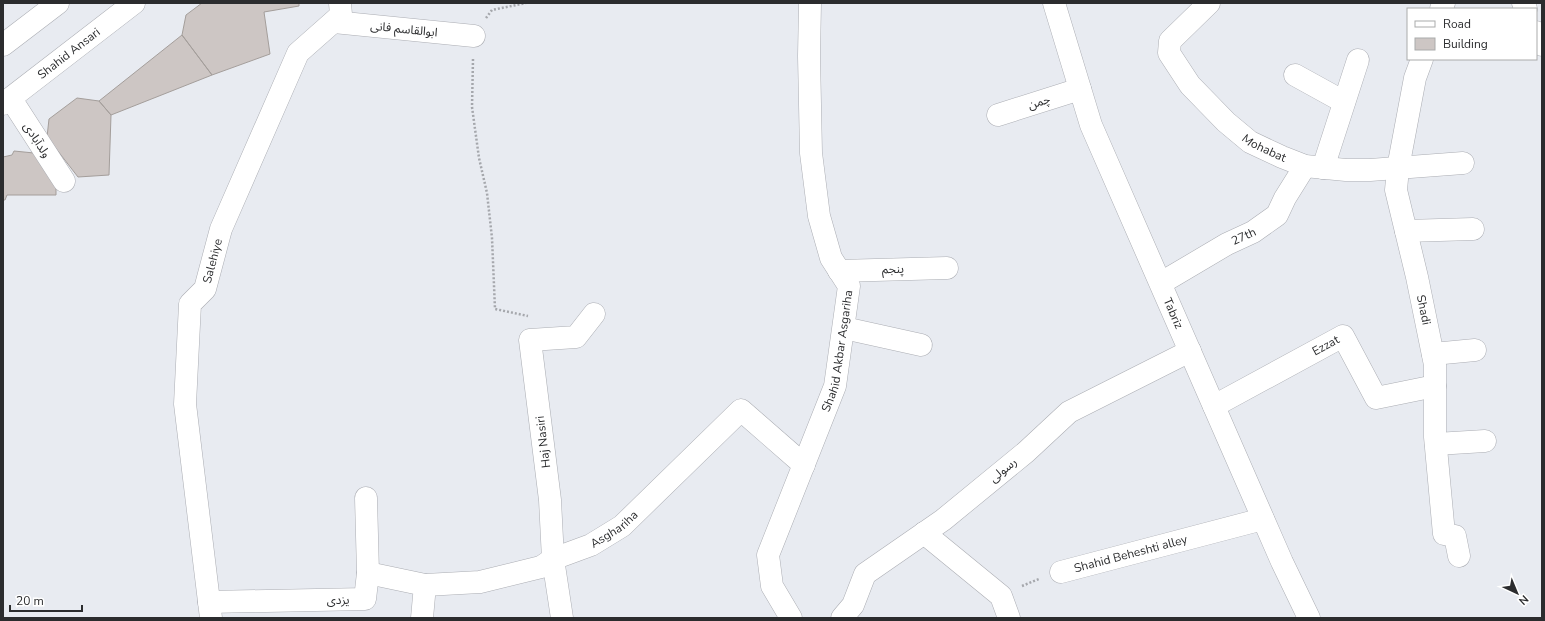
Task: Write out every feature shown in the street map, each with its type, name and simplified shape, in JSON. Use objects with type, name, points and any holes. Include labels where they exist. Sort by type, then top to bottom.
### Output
[{"type":"street","points":[[3,45],[58,3]]},
{"type":"street","name":"Shahid Ansari","points":[[7,102],[134,3]]},
{"type":"street","name":"Shahid Akbar Asgariha","points":[[791,618],[772,586],[768,555],[835,386],[849,286],[831,258],[819,216],[811,153],[809,56],[810,3]]},
{"type":"street","name":"Tabriz","points":[[1054,3],[1091,125],[1282,562],[1309,618]]},
{"type":"street","name":"Mohabat","points":[[1209,3],[1170,41],[1169,53],[1190,85],[1226,122],[1250,142],[1282,158],[1314,167],[1370,170],[1463,163]]},
{"type":"street","name":"ابوالقاسم فانی","points":[[337,12],[474,36]]},
{"type":"street","name":"Salehiye","points":[[210,610],[185,404],[190,304],[205,289],[221,229],[298,53],[337,12]]},
{"type":"street","points":[[1537,34],[1542,46]]},
{"type":"street","name":"27th","points":[[1161,283],[1227,244],[1253,232],[1277,215],[1290,189],[1314,167],[1344,102],[1358,60]]},
{"type":"street","name":"Shadi","points":[[1422,60],[1415,78],[1398,168],[1396,190],[1417,277],[1435,365],[1436,444],[1444,534],[1455,536],[1459,556]]},
{"type":"street","points":[[1295,75],[1344,102]]},
{"type":"street","name":"چمن","points":[[998,115],[1080,89]]},
{"type":"street","name":"ولدآبادی","points":[[7,102],[64,181]]},
{"type":"street","points":[[1406,231],[1473,229]]},
{"type":"street","name":"پنجم","points":[[839,271],[947,268]]},
{"type":"street","points":[[530,340],[576,337],[594,314]]},
{"type":"street","points":[[844,328],[921,345]]},
{"type":"street","name":"Ezzat","points":[[1214,406],[1343,336],[1376,398],[1435,386]]},
{"type":"street","name":"Haj Nasiri","points":[[530,340],[550,500],[553,559],[562,618]]},
{"type":"street","points":[[1433,354],[1475,350]]},
{"type":"street","name":"رسولی","points":[[842,618],[853,605],[865,574],[943,520],[1026,452],[1069,412],[1190,351]]},
{"type":"street","name":"Asghariha","points":[[368,573],[425,585],[480,582],[541,567],[553,559],[591,545],[622,526],[741,410],[804,466]]},
{"type":"street","points":[[1436,444],[1485,441]]},
{"type":"street","name":"یزدی","points":[[210,610],[365,599],[368,573],[366,498]]},
{"type":"street","name":"Shahid Beheshti alley","points":[[1061,572],[1263,519]]},
{"type":"street","points":[[924,533],[1001,596],[1009,618]]},
{"type":"street","points":[[422,618],[425,585]]},
{"type":"path","points":[[526,3],[492,10],[474,36],[472,107],[479,158],[487,193],[492,238],[495,309],[528,316],[530,340]]},
{"type":"path","name":"Shahid Beheshti alley","points":[[1001,596],[1031,582],[1061,572]]},
{"type":"building","points":[[202,3],[299,3],[299,6],[264,12],[270,54],[212,75],[182,35],[186,15]]},
{"type":"building","points":[[182,35],[212,75],[111,115],[99,101]]},
{"type":"building","points":[[77,98],[99,101],[111,115],[109,175],[78,177],[47,137],[49,119]]},
{"type":"building","points":[[14,151],[34,153],[56,179],[56,195],[7,195],[5,200],[3,200],[3,157],[12,155]]}]
